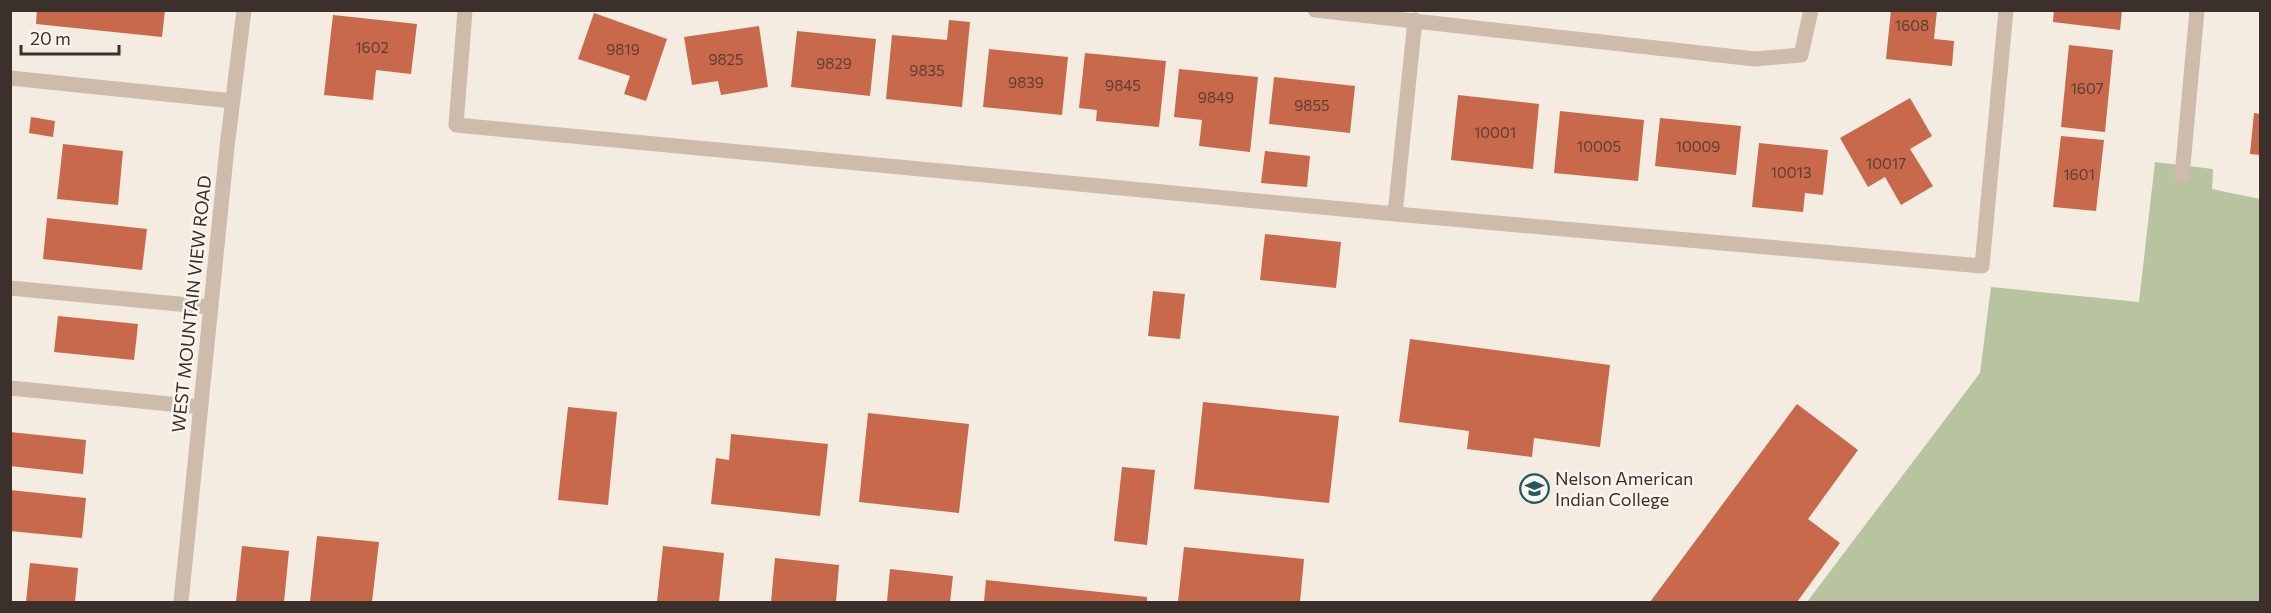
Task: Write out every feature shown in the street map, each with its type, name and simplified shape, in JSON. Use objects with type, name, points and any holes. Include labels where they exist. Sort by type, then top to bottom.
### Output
[{"type":"street","name":"WEST MOUNTAIN VIEW ROAD","points":[[181,603],[210,307],[243,10]]},
{"type":"street","points":[[465,10],[456,125],[1395,214],[1982,266],[2006,10]]},
{"type":"street","points":[[1315,10],[1755,59],[1801,55],[1811,10]]},
{"type":"street","points":[[2182,176],[2197,10]]},
{"type":"street","points":[[1395,214],[1415,20]]},
{"type":"street","points":[[10,78],[233,101]]},
{"type":"street","points":[[10,288],[210,307]]},
{"type":"street","points":[[10,388],[200,407]]},
{"type":"green space","points":[[2155,162],[2213,169],[2212,189],[2260,199],[2260,602],[1807,602],[1980,373],[1991,287],[2139,302]]},
{"type":"building","points":[[37,10],[165,10],[162,37],[36,24]]},
{"type":"building","points":[[1891,10],[1937,10],[1934,39],[1954,41],[1952,66],[1886,59]]},
{"type":"building","points":[[2054,10],[2122,10],[2120,30],[2053,22]]},
{"type":"building","points":[[594,13],[667,39],[646,101],[624,94],[630,76],[578,59]]},
{"type":"building","points":[[333,15],[417,24],[411,74],[376,70],[373,100],[324,95]]},
{"type":"building","points":[[949,20],[970,22],[962,107],[886,99],[892,35],[947,40]]},
{"type":"building","points":[[759,26],[768,87],[721,95],[718,81],[692,85],[684,37]]},
{"type":"building","points":[[797,31],[876,39],[870,96],[791,87]]},
{"type":"building","points":[[2069,45],[2113,50],[2105,132],[2061,127]]},
{"type":"building","points":[[989,49],[1068,57],[1062,115],[983,107]]},
{"type":"building","points":[[1085,53],[1166,61],[1159,127],[1096,121],[1097,110],[1079,108]]},
{"type":"building","points":[[1179,69],[1258,77],[1250,152],[1199,146],[1202,120],[1174,117]]},
{"type":"building","points":[[1274,77],[1355,86],[1350,133],[1269,124]]},
{"type":"building","points":[[1458,95],[1539,104],[1533,169],[1451,160]]},
{"type":"building","points":[[1910,98],[1932,136],[1910,149],[1933,186],[1901,205],[1885,177],[1868,187],[1840,138]]},
{"type":"building","points":[[1560,111],[1644,120],[1638,181],[1554,173]]},
{"type":"building","points":[[2254,113],[2260,114],[2260,155],[2250,154]]},
{"type":"building","points":[[31,117],[55,121],[53,137],[29,133]]},
{"type":"building","points":[[1660,118],[1741,126],[1736,175],[1655,166]]},
{"type":"building","points":[[2061,136],[2104,140],[2096,211],[2053,207]]},
{"type":"building","points":[[1759,143],[1828,150],[1823,195],[1805,193],[1803,212],[1752,207]]},
{"type":"building","points":[[63,144],[123,151],[118,205],[57,199]]},
{"type":"building","points":[[1265,151],[1310,156],[1307,187],[1261,183]]},
{"type":"building","points":[[47,218],[147,229],[142,270],[43,259]]},
{"type":"building","points":[[1265,234],[1341,242],[1336,288],[1260,280]]},
{"type":"building","points":[[1153,291],[1185,294],[1180,339],[1148,336]]},
{"type":"building","points":[[58,316],[138,324],[134,360],[54,352]]},
{"type":"building","points":[[1410,339],[1610,365],[1600,447],[1534,438],[1532,457],[1467,449],[1469,431],[1399,422]]},
{"type":"building","points":[[1203,402],[1339,416],[1329,503],[1194,489]]},
{"type":"building","points":[[1797,404],[1858,450],[1808,519],[1840,543],[1797,602],[1650,602]]},
{"type":"building","points":[[568,407],[617,412],[608,505],[558,500]]},
{"type":"building","points":[[868,413],[969,424],[959,513],[859,502]]},
{"type":"building","points":[[10,432],[86,440],[83,474],[10,466]]},
{"type":"building","points":[[731,434],[828,444],[820,516],[711,504],[716,458],[729,460]]},
{"type":"building","points":[[1122,467],[1155,470],[1147,545],[1114,541]]},
{"type":"building","points":[[10,490],[86,498],[82,538],[10,531]]},
{"type":"building","points":[[317,536],[379,542],[372,602],[310,602]]},
{"type":"building","points":[[242,546],[289,551],[284,602],[236,602]]},
{"type":"building","points":[[663,546],[724,553],[719,602],[657,602]]},
{"type":"building","points":[[1184,547],[1304,559],[1300,602],[1178,602]]},
{"type":"building","points":[[775,558],[839,565],[836,602],[771,602]]},
{"type":"building","points":[[30,563],[78,568],[75,602],[26,602]]},
{"type":"building","points":[[890,569],[953,576],[950,602],[887,602]]},
{"type":"building","points":[[986,580],[1147,597],[1147,602],[984,602]]},
{"type":"place","name":"Nelson American Indian College","points":[[1534,488]]}]
